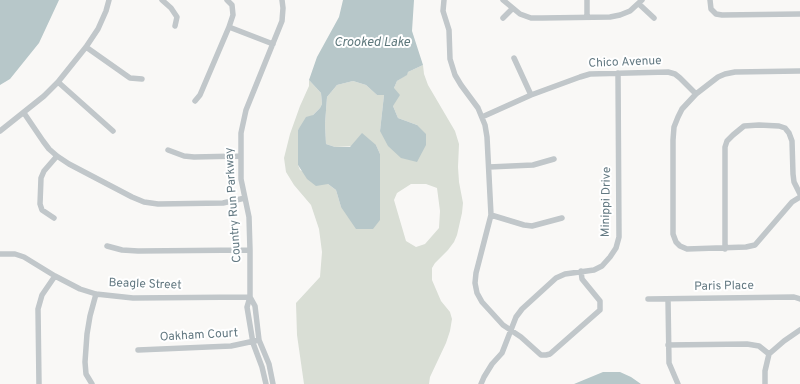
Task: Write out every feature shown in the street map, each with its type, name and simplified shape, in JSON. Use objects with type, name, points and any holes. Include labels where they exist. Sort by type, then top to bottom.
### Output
[{"type":"street","points":[[0,131],[44,96],[58,82],[86,47],[98,29],[109,0]]},
{"type":"street","points":[[162,0],[171,8],[177,17],[175,26]]},
{"type":"street","points":[[195,102],[200,95],[233,15],[232,5],[227,0]]},
{"type":"street","name":"Country Run Parkway","points":[[266,384],[262,367],[253,343],[247,307],[250,296],[249,217],[241,179],[240,156],[241,133],[246,110],[282,21],[282,0]]},
{"type":"street","points":[[444,0],[443,11],[449,30],[450,59],[455,75],[478,108],[487,137],[491,215],[476,273],[476,293],[482,302],[510,330],[541,354],[550,354],[600,310],[600,301],[582,279],[581,271]]},
{"type":"street","points":[[503,0],[520,14],[531,18],[620,15],[630,11],[640,2],[654,18]]},
{"type":"street","points":[[587,0],[587,17]]},
{"type":"street","points":[[710,0],[711,9],[716,14],[722,15],[800,14]]},
{"type":"street","points":[[503,18],[512,8]]},
{"type":"street","points":[[229,27],[273,44]]},
{"type":"street","points":[[86,47],[130,78],[142,79]]},
{"type":"street","points":[[514,58],[531,95]]},
{"type":"street","points":[[726,248],[725,147],[727,141],[744,126],[759,125],[779,126],[785,128],[792,141],[794,182],[800,195],[792,202],[755,245],[746,247],[726,248],[687,249],[680,246],[676,242],[674,234],[673,140],[674,128],[678,117],[682,109],[696,94],[718,77],[725,74],[734,72],[800,71]]},
{"type":"street","name":"Chico Avenue","points":[[482,117],[531,95],[590,74],[668,72],[675,74],[696,94]]},
{"type":"street","name":"Minippi Drive","points":[[481,384],[492,364],[502,353],[510,330],[516,317],[522,309],[556,278],[565,274],[594,270],[602,266],[616,248],[619,238],[618,73]]},
{"type":"street","points":[[58,82],[113,131]]},
{"type":"street","points":[[24,112],[43,141],[57,156],[69,164],[144,202],[158,204],[223,203],[245,198]]},
{"type":"street","points":[[168,150],[184,156],[194,157],[240,156]]},
{"type":"street","points":[[54,218],[42,210],[40,204],[41,178],[44,171],[57,156]]},
{"type":"street","points":[[489,166],[533,165],[554,159]]},
{"type":"street","points":[[491,215],[532,226],[562,218]]},
{"type":"street","points":[[107,246],[122,250],[138,251],[250,250]]},
{"type":"street","name":"Beagle Street","points":[[0,254],[15,254],[24,257],[80,289],[96,294],[133,298],[250,296]]},
{"type":"street","points":[[39,384],[38,309],[42,295],[55,276]]},
{"type":"street","points":[[92,384],[86,374],[85,362],[87,334],[96,294]]},
{"type":"street","name":"Country Run Parkway","points":[[250,296],[255,306],[259,340],[269,364],[273,384]]},
{"type":"street","name":"Paris Place","points":[[648,299],[794,297],[800,299]]},
{"type":"street","points":[[668,299],[669,362],[678,384]]},
{"type":"street","points":[[765,384],[765,371],[769,354],[800,330]]},
{"type":"street","name":"Oakham Court","points":[[138,350],[231,346],[253,343],[259,340]]},
{"type":"street","points":[[668,344],[747,344],[759,346],[769,354]]},
{"type":"shaded area","points":[[423,65],[424,74],[428,85],[455,131],[459,144],[458,167],[463,203],[462,213],[454,242],[432,268],[432,280],[441,301],[450,312],[452,319],[446,343],[430,377],[429,384],[304,384],[297,335],[296,303],[320,277],[322,252],[319,229],[311,205],[294,185],[286,172],[284,158],[290,134],[309,86],[309,80],[321,93],[322,104],[320,108],[298,130],[298,165],[300,170],[328,184],[336,190],[341,207],[380,220],[380,154],[376,145],[335,147],[326,144],[325,124],[327,97],[337,85],[353,81],[366,85],[377,95],[384,95],[380,131],[417,125],[398,118],[393,106],[394,88],[397,81],[408,72]],"holes":[[[411,184],[426,184],[437,188],[440,211],[439,228],[425,244],[416,247],[406,241],[394,200],[397,193]]]},
{"type":"water","points":[[0,0],[59,0],[39,43],[10,79],[0,85]]},
{"type":"water","name":"Crooked Lake","points":[[343,0],[414,0],[412,31],[423,65],[408,72],[407,75],[397,81],[394,88],[400,95],[393,106],[398,118],[417,125],[426,134],[426,145],[417,162],[401,158],[388,146],[380,131],[384,95],[377,95],[366,85],[353,81],[337,85],[327,97],[325,124],[326,144],[335,147],[350,147],[362,133],[376,145],[380,154],[380,220],[373,229],[356,229],[341,207],[336,190],[328,184],[316,186],[307,179],[298,165],[298,130],[306,117],[313,115],[322,104],[321,93],[309,80],[317,57],[339,17]]},
{"type":"water","points":[[603,372],[620,372],[641,384],[574,384]]}]
